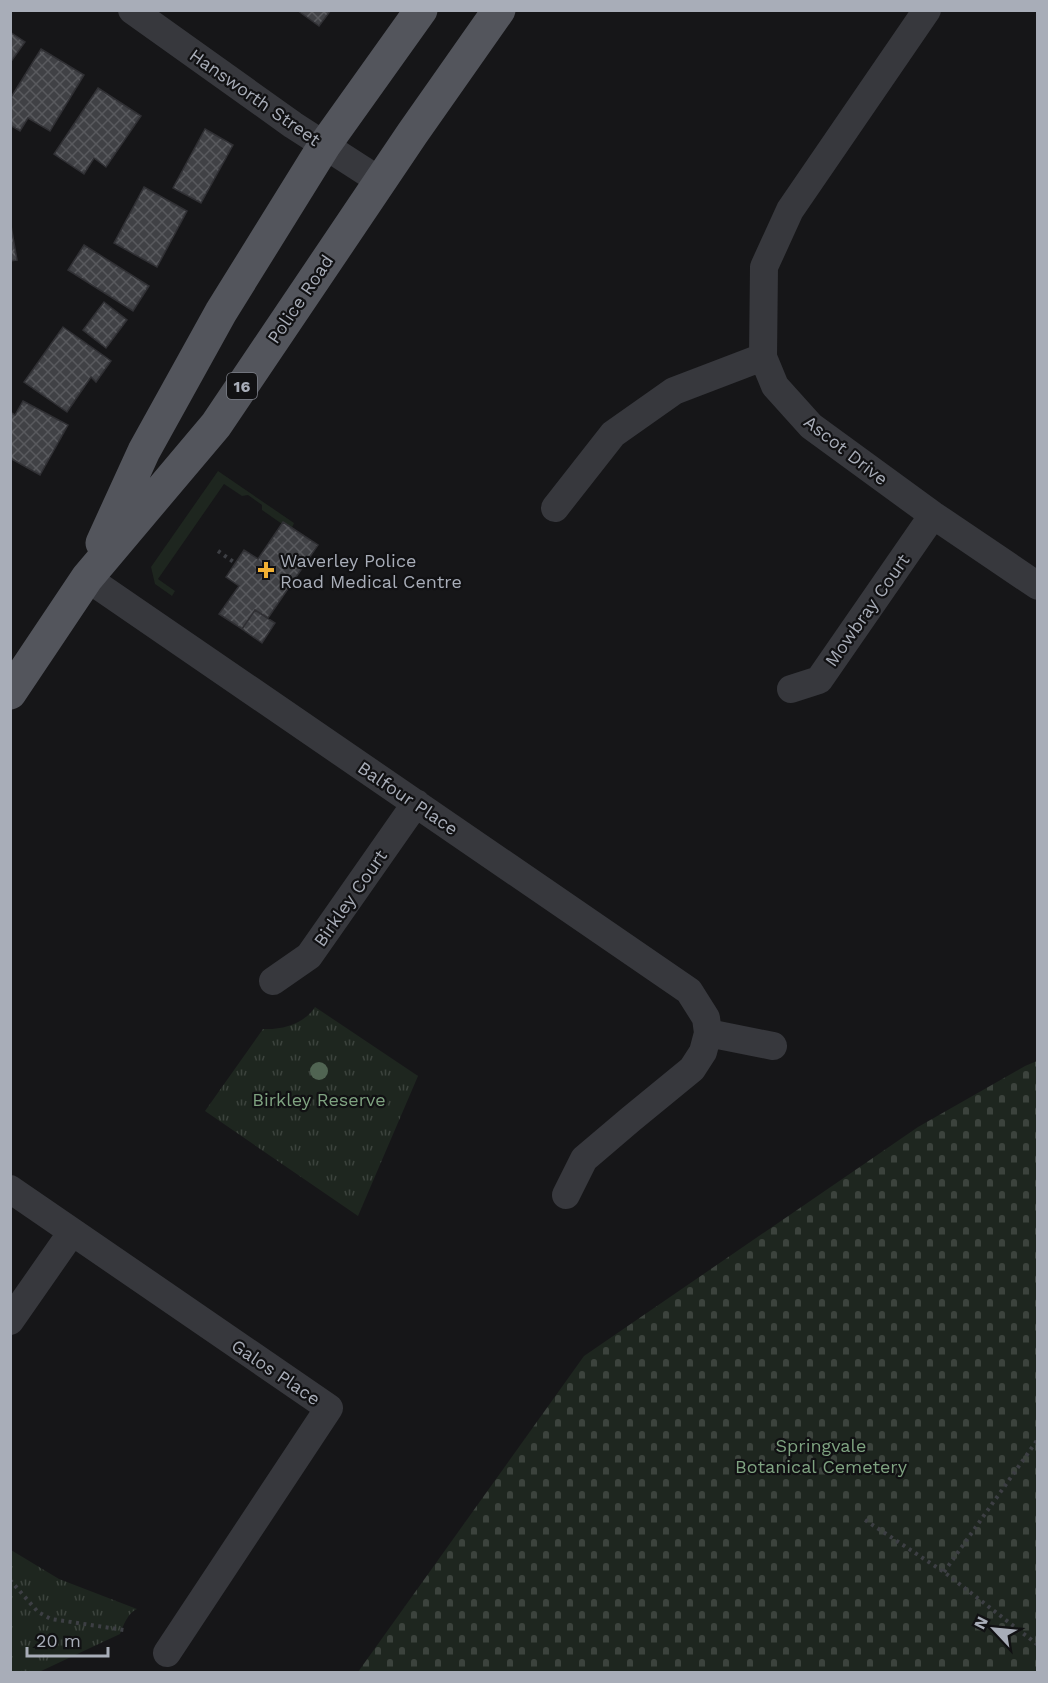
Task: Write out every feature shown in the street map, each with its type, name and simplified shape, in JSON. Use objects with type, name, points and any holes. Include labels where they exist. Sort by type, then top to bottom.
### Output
[{"type":"main road","name":"Police Road","points":[[87,578],[149,441],[221,312],[324,146],[421,10]]},
{"type":"main road","name":"Police Road","points":[[10,693],[87,578],[216,424],[499,10]]},
{"type":"street","name":"Hansworth Street","points":[[132,10],[324,146],[380,181]]},
{"type":"street","name":"Ascot Drive","points":[[927,10],[790,210],[764,267],[763,357],[775,386],[811,426],[933,515],[1038,586]]},
{"type":"street","points":[[555,508],[613,434],[674,391],[763,357]]},
{"type":"street","name":"Mowbray Court","points":[[791,689],[819,680],[933,515]]},
{"type":"street","name":"Balfour Place","points":[[87,578],[689,991],[706,1018],[708,1033]]},
{"type":"street","name":"Birkley Court","points":[[273,981],[309,956],[416,803]]},
{"type":"street","points":[[566,1195],[584,1159],[692,1069],[704,1052],[708,1033],[773,1046]]},
{"type":"street","name":"Galos Place","points":[[10,1189],[329,1408],[167,1653]]},
{"type":"street","points":[[10,1321],[72,1232]]},
{"type":"path","points":[[218,551],[235,563]]},
{"type":"path","points":[[944,1572],[1038,1439]]},
{"type":"path","points":[[865,1521],[944,1572],[1038,1645]]},
{"type":"path","points":[[10,1580],[38,1612],[51,1619],[124,1630]]},
{"type":"green space","points":[[218,471],[294,523],[292,528],[283,522],[282,524],[262,510],[262,505],[248,495],[242,496],[224,484],[158,579],[175,591],[172,596],[155,584],[151,567]]},
{"type":"green space","name":"Birkley Reserve","points":[[315,1007],[418,1076],[358,1216],[205,1111],[263,1029],[292,1025],[305,1018]]},
{"type":"green space","name":"Springvale Botanical Cemetery","points":[[1037,1061],[1037,1672],[358,1672],[584,1356],[918,1127]]},
{"type":"green space","points":[[11,1550],[59,1579],[137,1609],[128,1616],[120,1634],[39,1672],[11,1672]]},
{"type":"building","points":[[297,10],[331,10],[319,26]]},
{"type":"building","points":[[10,32],[25,42],[10,63]]},
{"type":"building","points":[[41,49],[84,75],[50,131],[28,118],[20,131],[10,125],[10,99]]},
{"type":"building","points":[[98,88],[141,116],[106,167],[94,158],[84,174],[54,154]]},
{"type":"building","points":[[205,129],[233,145],[201,203],[173,188]]},
{"type":"building","points":[[144,187],[187,211],[157,267],[114,243]]},
{"type":"building","points":[[10,220],[17,260],[10,261]]},
{"type":"building","points":[[84,245],[149,286],[133,311],[68,270]]},
{"type":"building","points":[[104,302],[127,320],[106,348],[83,330]]},
{"type":"building","points":[[63,327],[111,361],[96,382],[91,377],[67,412],[24,382]]},
{"type":"building","points":[[23,401],[68,425],[40,475],[10,458],[10,412],[15,415]]},
{"type":"building","name":"Waverley Police Road Medical Centre","points":[[283,522],[318,545],[268,618],[255,610],[242,629],[219,614],[239,586],[226,577],[244,550],[258,559]]},
{"type":"building","points":[[255,610],[275,623],[262,643],[242,629]]},
{"type":"place","name":"Waverley Police Road Medical Centre","points":[[266,570]]}]
